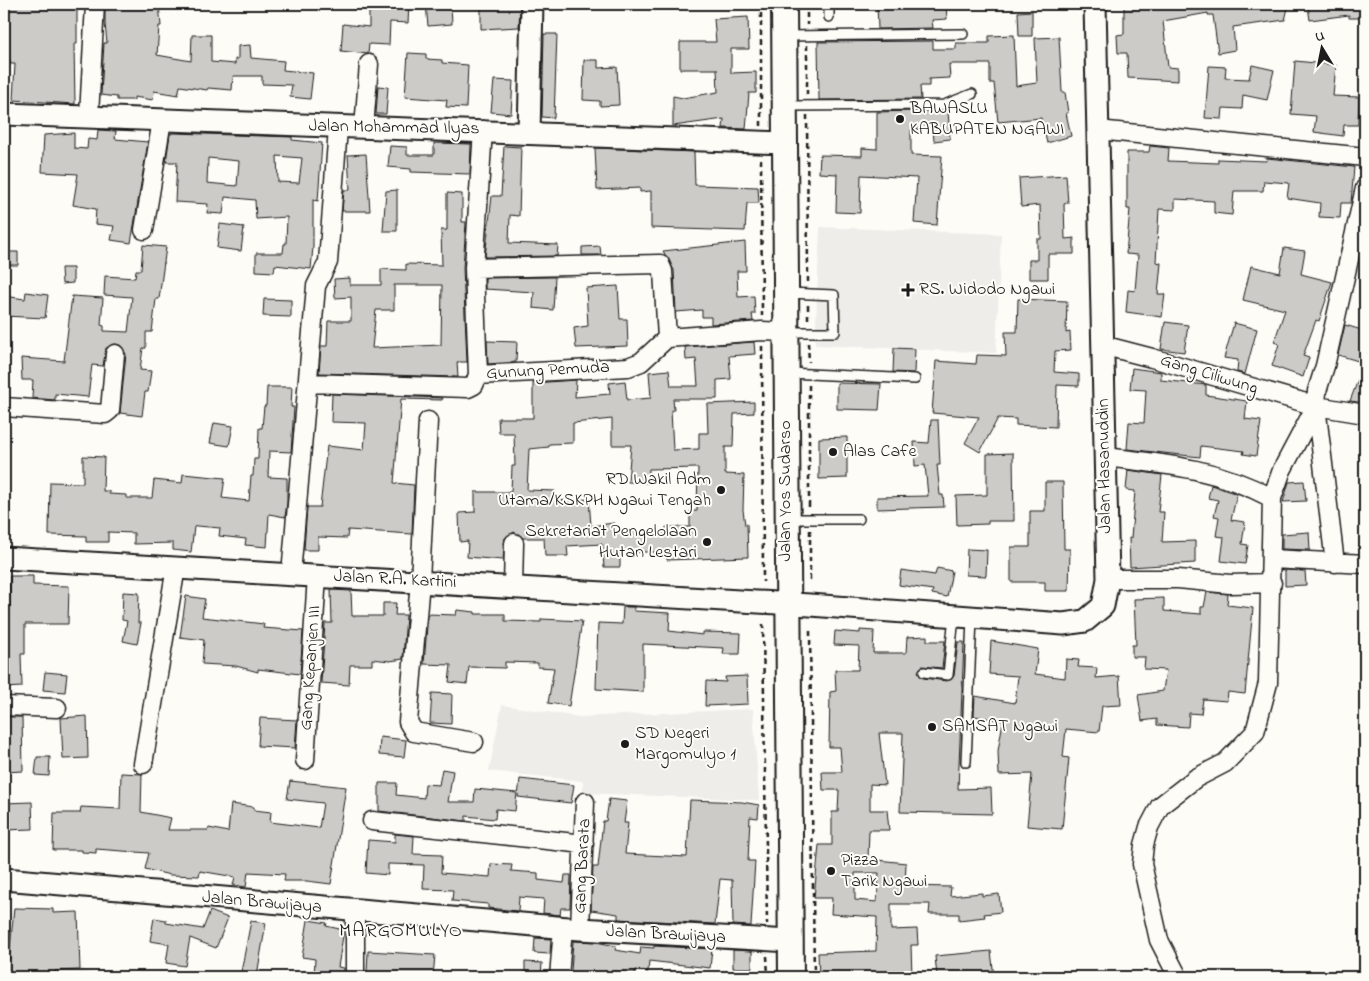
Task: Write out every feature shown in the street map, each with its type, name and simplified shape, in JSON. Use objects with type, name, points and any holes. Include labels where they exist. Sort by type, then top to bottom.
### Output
[{"type":"main road","name":"Jalan Yos Sudarso","points":[[784,4],[786,604],[791,977]]},
{"type":"street","points":[[89,116],[94,4]]},
{"type":"street","points":[[529,133],[532,4]]},
{"type":"street","name":"Jalan Hasanuddin","points":[[786,604],[1063,624],[1084,621],[1103,606],[1108,579],[1095,4]]},
{"type":"street","points":[[364,128],[369,64]]},
{"type":"street","name":"Jalan Mohammad Ilyas","points":[[4,114],[89,116],[338,128],[483,130],[784,143]]},
{"type":"street","points":[[144,230],[162,120]]},
{"type":"street","points":[[291,574],[316,286],[328,262],[338,128]]},
{"type":"street","points":[[478,375],[474,268],[483,130]]},
{"type":"street","points":[[1098,130],[1365,157]]},
{"type":"street","points":[[1335,563],[1316,406],[1317,391],[1325,366],[1365,188]]},
{"type":"street","points":[[474,268],[660,264],[663,271],[668,338],[762,331],[785,332]]},
{"type":"street","name":"Gunung Pemuda","points":[[308,383],[468,388],[474,386],[478,375],[628,368],[641,362],[668,338]]},
{"type":"street","name":"Gang Ciliwung","points":[[1102,345],[1316,406],[1365,414]]},
{"type":"street","points":[[4,407],[105,414],[110,410],[115,354]]},
{"type":"street","points":[[1178,977],[1159,940],[1142,864],[1148,827],[1160,806],[1196,778],[1225,763],[1255,732],[1268,683],[1272,583],[1272,498],[1282,470],[1316,406]]},
{"type":"street","points":[[428,421],[420,581],[408,722],[414,732],[474,742]]},
{"type":"street","points":[[1105,458],[1183,466],[1245,484],[1272,498]]},
{"type":"street","points":[[513,587],[514,542]]},
{"type":"street","name":"Jalan R.A. Kartini","points":[[4,558],[786,604]]},
{"type":"street","points":[[1272,559],[1365,564]]},
{"type":"street","points":[[143,764],[176,567]]},
{"type":"street","name":"Gang Kepanjen III","points":[[305,760],[317,576]]},
{"type":"street","points":[[1108,579],[1272,583]]},
{"type":"street","points":[[4,706],[57,708]]},
{"type":"street","name":"Gang Barata","points":[[559,977],[571,929],[584,844],[585,802]]},
{"type":"street","points":[[372,821],[584,844]]},
{"type":"street","name":"Jalan Brawijaya","points":[[4,879],[571,929],[790,941]]},
{"type":"street","points":[[355,911],[355,977]]},
{"type":"lane","points":[[829,4],[829,17]]},
{"type":"lane","points":[[784,36],[963,34]]},
{"type":"lane","points":[[784,106],[944,105],[972,94]]},
{"type":"lane","points":[[785,293],[834,295],[834,332],[785,332]]},
{"type":"lane","points":[[785,373],[915,378]]},
{"type":"lane","points":[[786,519],[859,519]]},
{"type":"lane","points":[[924,672],[948,675],[963,617]]},
{"type":"lane","points":[[963,617],[966,762]]},
{"type":"path","points":[[761,4],[761,132]]},
{"type":"path","points":[[761,152],[762,323]]},
{"type":"path","points":[[762,338],[763,582]]},
{"type":"path","points":[[763,624],[767,928]]},
{"type":"path","points":[[810,631],[814,977]]},
{"type":"path","points":[[767,950],[768,977]]},
{"type":"shaded area","name":"RS. Widodo Ngawi","points":[[820,227],[1001,234],[996,353],[815,345]]},
{"type":"shaded area","name":"SD Negeri Margomulyo 1","points":[[502,705],[578,717],[753,709],[759,800],[583,793],[583,781],[489,771]]},
{"type":"shaded area","points":[[4,929],[98,977],[4,977]]},
{"type":"building","points":[[4,4],[77,4],[77,44],[74,44],[75,104],[13,100],[15,64],[10,64],[10,60],[4,60]]},
{"type":"building","points":[[112,4],[159,4],[161,26],[159,26],[157,55],[191,61],[192,35],[211,35],[211,62],[235,64],[235,59],[238,59],[238,46],[250,45],[251,58],[284,61],[283,70],[313,73],[310,99],[290,97],[292,85],[262,84],[262,76],[233,76],[232,90],[208,88],[207,90],[180,86],[178,95],[154,91],[153,100],[134,97],[134,100],[117,100],[117,97],[101,95],[104,43],[107,43],[105,7],[112,6]]},
{"type":"building","points":[[369,4],[409,4],[408,23],[390,22],[389,45],[369,44],[368,54],[341,51],[343,24],[369,27]]},
{"type":"building","points":[[426,4],[451,4],[452,24],[428,26]]},
{"type":"building","points":[[481,4],[520,4],[519,27],[481,29]]},
{"type":"building","points":[[877,4],[946,4],[947,19],[932,20],[933,28],[878,29]]},
{"type":"building","points":[[1124,4],[1289,4],[1285,20],[1233,27],[1235,50],[1218,53],[1213,15],[1208,15],[1208,13],[1163,21],[1168,67],[1178,68],[1178,81],[1128,78],[1127,53],[1118,53],[1117,35],[1124,34]]},
{"type":"building","points":[[1335,4],[1365,4],[1365,18],[1349,18],[1349,15],[1310,20],[1308,7]]},
{"type":"building","points":[[1032,11],[1032,36],[1019,36],[1018,12]]},
{"type":"building","points":[[748,17],[749,49],[731,49],[731,73],[756,72],[756,93],[749,93],[746,129],[723,128],[724,119],[673,126],[673,96],[683,98],[718,92],[717,69],[680,69],[680,42],[716,42],[714,19]]},
{"type":"building","points":[[544,34],[557,34],[554,118],[542,117]]},
{"type":"building","points":[[1014,35],[1016,86],[1037,83],[1035,38],[1059,37],[1062,92],[1065,92],[1068,113],[1066,113],[1071,136],[1047,143],[1041,118],[998,122],[994,83],[990,83],[990,64],[949,64],[950,78],[929,79],[929,86],[920,86],[921,99],[819,100],[818,42],[933,41],[933,49],[956,49],[956,43],[989,43],[989,36]]},
{"type":"building","points":[[408,53],[426,54],[426,59],[442,60],[442,63],[468,65],[466,108],[446,107],[447,100],[405,97]]},
{"type":"building","points":[[584,60],[598,60],[598,68],[617,67],[619,105],[600,106],[600,101],[583,100]]},
{"type":"building","points":[[1295,61],[1336,65],[1333,96],[1359,97],[1358,125],[1344,125],[1343,136],[1314,132],[1316,116],[1291,114]]},
{"type":"building","points":[[1252,65],[1274,70],[1267,100],[1243,95],[1242,109],[1223,108],[1222,119],[1205,118],[1209,66],[1226,67],[1225,78],[1249,79]]},
{"type":"building","points":[[494,80],[513,81],[511,114],[491,112]]},
{"type":"building","points":[[378,86],[388,87],[386,114],[376,114]]},
{"type":"building","points":[[948,110],[950,139],[934,141],[933,129],[911,130],[911,155],[942,156],[937,225],[914,223],[917,178],[861,175],[860,213],[836,212],[837,174],[819,173],[820,155],[862,156],[862,148],[877,149],[877,112]]},
{"type":"building","points":[[98,130],[116,131],[115,139],[148,142],[131,243],[111,240],[114,226],[95,224],[96,209],[73,205],[78,174],[42,172],[44,135],[74,133],[74,148],[87,149],[88,139],[97,140]]},
{"type":"building","points":[[170,134],[292,137],[292,140],[322,143],[318,201],[313,200],[311,269],[275,265],[274,272],[256,271],[256,253],[283,253],[284,244],[286,244],[287,217],[256,219],[255,200],[225,197],[223,214],[207,213],[208,204],[175,202],[177,162],[166,162]],"holes":[[[277,156],[302,158],[299,183],[278,182]],[[208,158],[239,161],[237,186],[207,183]]]},
{"type":"building","points":[[434,143],[471,144],[470,174],[411,172],[411,169],[388,167],[390,146],[407,147],[407,155],[434,155]]},
{"type":"building","points":[[504,146],[521,147],[519,216],[510,215],[509,243],[558,245],[557,256],[485,257],[492,196],[501,196]]},
{"type":"building","points":[[1150,146],[1169,148],[1168,161],[1218,163],[1218,159],[1266,161],[1267,158],[1354,167],[1351,203],[1341,203],[1340,218],[1319,217],[1320,203],[1287,198],[1289,183],[1264,181],[1263,191],[1234,191],[1232,215],[1214,213],[1214,201],[1175,199],[1175,210],[1159,209],[1156,262],[1161,263],[1158,294],[1165,294],[1162,317],[1126,312],[1128,290],[1135,291],[1138,255],[1126,254],[1130,209],[1127,209],[1127,152],[1149,152]]},
{"type":"building","points":[[595,148],[694,152],[695,185],[758,187],[759,203],[747,203],[745,231],[651,228],[651,191],[640,192],[640,188],[597,190]]},
{"type":"building","points":[[366,154],[370,211],[342,211],[344,190],[350,190],[348,155]]},
{"type":"building","points":[[1066,175],[1068,203],[1064,204],[1065,239],[1074,238],[1074,254],[1048,254],[1048,279],[1029,279],[1029,260],[1037,260],[1037,239],[1041,239],[1040,205],[1021,207],[1019,178]]},
{"type":"building","points":[[397,190],[397,231],[383,231],[386,191]]},
{"type":"building","points":[[447,193],[462,194],[462,222],[466,222],[463,268],[467,362],[457,362],[458,377],[319,373],[321,346],[327,346],[328,321],[351,321],[351,297],[335,298],[334,279],[350,278],[350,285],[381,285],[381,269],[406,270],[406,264],[442,265],[441,230],[447,230]],"holes":[[[394,285],[442,285],[441,345],[372,348],[376,310],[394,310]]]},
{"type":"building","points":[[220,224],[244,227],[241,251],[217,248]]},
{"type":"building","points":[[745,242],[746,271],[737,271],[738,297],[754,296],[755,314],[752,314],[753,321],[711,324],[711,317],[702,317],[702,310],[676,312],[674,270],[663,251]]},
{"type":"building","points":[[143,245],[166,247],[159,299],[156,299],[152,332],[146,332],[146,348],[143,348],[140,370],[151,371],[148,392],[145,392],[142,416],[120,413],[126,354],[121,346],[116,344],[106,348],[103,366],[92,365],[88,397],[55,394],[55,400],[32,398],[33,380],[22,380],[21,358],[64,361],[72,296],[103,298],[101,325],[104,326],[104,331],[128,332],[132,297],[104,295],[105,276],[135,278],[136,270],[141,270]]},
{"type":"building","points":[[600,246],[601,255],[582,255],[582,247]]},
{"type":"building","points":[[1284,248],[1305,251],[1301,274],[1332,282],[1319,321],[1316,320],[1303,356],[1309,358],[1303,377],[1272,366],[1279,344],[1274,342],[1285,310],[1243,300],[1251,266],[1280,273]]},
{"type":"building","points":[[4,252],[18,252],[18,265],[4,265]]},
{"type":"building","points":[[61,268],[73,268],[73,283],[62,284]]},
{"type":"building","points":[[555,277],[553,310],[533,308],[534,292],[485,289],[485,278]]},
{"type":"building","points":[[618,286],[620,319],[627,319],[628,346],[576,348],[574,328],[588,326],[586,288]]},
{"type":"building","points":[[26,292],[48,295],[45,318],[4,316],[4,296],[25,299]]},
{"type":"building","points":[[264,299],[291,300],[291,317],[263,316]]},
{"type":"building","points":[[1018,299],[1067,301],[1066,333],[1070,332],[1071,350],[1055,351],[1054,372],[1079,374],[1079,386],[1057,385],[1056,427],[1016,425],[1016,419],[998,418],[980,452],[965,443],[979,417],[932,413],[936,361],[976,364],[977,355],[1006,356],[1005,332],[1017,332]]},
{"type":"building","points":[[1165,322],[1188,325],[1184,352],[1161,349]]},
{"type":"building","points":[[1234,323],[1257,329],[1245,374],[1237,372],[1238,360],[1224,358]]},
{"type":"building","points":[[1345,325],[1365,331],[1365,363],[1338,355]]},
{"type":"building","points":[[487,341],[517,342],[516,362],[488,364]]},
{"type":"building","points":[[754,342],[755,354],[729,356],[731,379],[717,380],[717,399],[673,399],[674,410],[671,410],[673,450],[699,449],[699,433],[708,433],[707,404],[754,402],[754,413],[734,414],[733,447],[725,447],[725,474],[744,475],[743,510],[745,525],[747,524],[748,557],[667,560],[667,552],[620,552],[620,567],[604,567],[602,544],[567,546],[568,556],[545,556],[544,538],[523,538],[514,532],[505,538],[503,560],[467,557],[468,541],[460,542],[459,513],[475,512],[475,492],[511,492],[512,466],[515,466],[514,433],[499,433],[498,418],[533,418],[533,383],[576,380],[575,397],[610,394],[609,383],[625,381],[627,400],[651,398],[649,372],[669,370],[671,386],[698,386],[696,359],[686,360],[685,347]],"holes":[[[612,419],[612,445],[631,445],[628,482],[648,483],[649,469],[698,468],[697,511],[690,511],[690,527],[666,527],[666,531],[615,531],[614,523],[591,526],[589,499],[555,501],[555,491],[527,490],[529,449],[549,447],[549,444],[573,443],[573,423]]]},
{"type":"building","points":[[894,348],[915,349],[914,373],[893,372]]},
{"type":"building","points":[[1364,364],[1365,403],[1350,401]]},
{"type":"building","points":[[1132,368],[1161,372],[1161,380],[1206,385],[1206,395],[1247,401],[1245,419],[1261,421],[1256,456],[1243,454],[1244,451],[1201,446],[1200,457],[1127,449],[1129,422],[1144,423],[1146,390],[1130,389]]},
{"type":"building","points":[[837,383],[881,384],[879,410],[837,409]]},
{"type":"building","points":[[267,387],[292,387],[291,407],[294,407],[291,452],[269,451],[268,477],[287,478],[287,503],[285,517],[269,514],[267,547],[245,545],[246,539],[219,536],[220,528],[197,526],[194,527],[191,552],[173,550],[173,543],[134,544],[134,533],[108,532],[108,542],[86,542],[86,536],[49,535],[50,482],[83,483],[83,456],[104,457],[103,491],[109,491],[109,494],[126,495],[126,498],[152,498],[154,480],[182,483],[183,474],[225,478],[222,498],[249,501],[254,459],[258,459],[259,428],[262,428]]},
{"type":"building","points":[[332,394],[443,398],[442,400],[401,399],[394,483],[414,485],[412,534],[348,530],[347,538],[318,537],[318,550],[304,550],[307,507],[320,507],[327,446],[364,450],[366,423],[331,422]]},
{"type":"building","points":[[931,420],[938,420],[940,465],[937,465],[940,495],[943,495],[944,507],[877,509],[877,497],[928,496],[925,465],[915,466],[914,442],[929,443]]},
{"type":"building","points":[[214,423],[233,426],[229,446],[210,443]]},
{"type":"building","points":[[847,437],[847,478],[819,479],[819,438]]},
{"type":"building","points":[[1013,453],[1014,521],[988,521],[988,524],[957,525],[956,496],[987,495],[987,454]]},
{"type":"building","points":[[1128,470],[1162,475],[1158,512],[1164,512],[1162,542],[1195,541],[1195,563],[1130,567],[1129,538],[1131,538],[1135,491],[1126,490]]},
{"type":"building","points":[[1304,481],[1306,501],[1283,502],[1289,482]]},
{"type":"building","points":[[1045,482],[1063,482],[1064,549],[1070,549],[1069,591],[1045,591],[1045,582],[1011,582],[1011,547],[1030,547],[1030,511],[1045,511]]},
{"type":"building","points":[[1211,485],[1237,494],[1231,520],[1245,522],[1242,544],[1248,545],[1245,564],[1221,561],[1224,537],[1216,536],[1219,517],[1214,516],[1218,500],[1208,498]]},
{"type":"building","points":[[1309,532],[1310,550],[1282,549],[1282,534]]},
{"type":"building","points":[[967,549],[987,550],[986,576],[966,575]]},
{"type":"building","points":[[937,568],[952,571],[947,597],[932,594],[933,590],[899,585],[901,570],[935,575]]},
{"type":"building","points":[[1285,570],[1305,571],[1306,585],[1285,586]]},
{"type":"building","points":[[10,576],[33,576],[33,585],[69,586],[68,624],[25,624],[25,654],[21,654],[22,687],[4,688],[4,667],[9,667]]},
{"type":"building","points":[[331,590],[351,591],[352,616],[383,616],[383,603],[396,603],[395,615],[406,615],[403,659],[390,661],[372,659],[372,665],[350,665],[349,685],[321,683],[325,623],[332,623]]},
{"type":"building","points":[[123,592],[139,593],[138,623],[141,623],[137,644],[123,641],[127,621],[122,620]]},
{"type":"building","points":[[1207,592],[1228,594],[1227,605],[1253,608],[1245,694],[1228,692],[1227,701],[1203,699],[1201,714],[1189,713],[1188,727],[1157,725],[1157,719],[1142,721],[1138,695],[1163,691],[1166,670],[1144,669],[1145,657],[1132,657],[1132,645],[1136,645],[1134,599],[1164,598],[1164,611],[1201,614],[1201,607],[1204,607]]},
{"type":"building","points":[[186,596],[205,599],[202,617],[264,624],[263,628],[303,631],[300,674],[258,669],[258,672],[236,666],[202,664],[204,640],[180,637]]},
{"type":"building","points":[[623,607],[634,607],[634,611],[670,613],[669,631],[703,635],[703,632],[741,633],[740,654],[723,654],[724,648],[643,644],[643,692],[596,689],[598,623],[622,624]]},
{"type":"building","points":[[457,610],[475,612],[475,614],[505,614],[505,621],[541,622],[541,619],[582,621],[569,706],[548,703],[554,668],[538,667],[538,663],[505,662],[505,668],[469,667],[467,684],[449,682],[451,665],[424,664],[428,614],[456,615]]},
{"type":"building","points":[[860,630],[874,631],[873,653],[906,653],[907,637],[927,636],[927,641],[945,641],[942,668],[922,666],[918,672],[923,678],[947,681],[954,676],[958,642],[964,642],[958,789],[991,788],[992,814],[900,812],[903,733],[879,733],[885,785],[870,784],[870,810],[887,810],[889,830],[869,830],[868,859],[906,863],[905,886],[951,887],[950,896],[982,893],[982,896],[999,894],[1001,912],[984,914],[985,917],[959,920],[959,914],[929,914],[930,904],[891,904],[891,930],[917,929],[918,945],[911,945],[912,977],[819,977],[818,953],[876,951],[877,917],[831,914],[832,898],[814,898],[819,845],[832,845],[832,812],[838,812],[839,790],[823,790],[822,772],[842,772],[840,747],[829,747],[830,692],[836,691],[835,670],[858,670],[859,646],[834,645],[835,631],[860,633]],"holes":[[[855,873],[879,873],[877,902],[855,900]]]},
{"type":"building","points":[[991,641],[1038,649],[1035,674],[1065,678],[1066,659],[1079,660],[1078,667],[1097,668],[1096,678],[1119,676],[1121,705],[1102,706],[1099,732],[1066,729],[1063,757],[1069,758],[1062,829],[1027,826],[1032,774],[999,775],[998,751],[1003,721],[974,716],[975,696],[1015,703],[1018,676],[989,674]]},
{"type":"building","points":[[45,672],[67,674],[65,692],[43,690]]},
{"type":"building","points":[[747,676],[748,704],[705,706],[706,681],[726,682],[725,677]]},
{"type":"building","points":[[432,693],[452,694],[451,724],[430,723]]},
{"type":"building","points":[[87,716],[88,758],[63,759],[61,718]]},
{"type":"building","points":[[4,717],[22,717],[23,771],[4,772]]},
{"type":"building","points":[[260,718],[297,720],[295,748],[258,746]]},
{"type":"building","points":[[380,737],[406,740],[404,757],[379,755]]},
{"type":"building","points":[[37,757],[50,757],[49,776],[35,775]]},
{"type":"building","points":[[442,769],[453,771],[448,802],[474,802],[475,789],[517,793],[515,811],[496,809],[495,819],[466,816],[466,821],[379,811],[379,783],[397,783],[396,795],[424,798],[425,784],[439,785]]},
{"type":"building","points":[[121,773],[142,774],[141,812],[171,818],[168,830],[208,830],[209,828],[228,832],[231,804],[254,807],[254,810],[271,812],[270,822],[319,828],[323,803],[287,799],[290,781],[346,787],[331,884],[284,881],[285,874],[248,872],[246,887],[233,885],[235,877],[200,871],[199,876],[170,875],[145,869],[149,853],[96,849],[96,853],[82,852],[82,850],[53,850],[54,813],[80,813],[81,807],[120,809]]},
{"type":"building","points":[[520,779],[574,785],[571,803],[518,797]]},
{"type":"building","points":[[609,799],[627,801],[624,823],[628,823],[625,854],[687,857],[690,800],[742,802],[759,805],[758,818],[750,817],[748,861],[755,861],[751,926],[733,925],[732,880],[720,879],[715,924],[618,919],[618,914],[591,910],[593,867],[598,867],[603,821],[606,821]]},
{"type":"building","points":[[32,802],[33,829],[4,830],[4,803]]},
{"type":"building","points":[[395,834],[414,836],[413,854],[442,855],[441,873],[490,877],[491,864],[512,865],[511,871],[538,873],[538,880],[564,883],[565,875],[571,875],[570,908],[561,908],[560,915],[543,913],[544,899],[519,897],[518,911],[488,908],[488,904],[452,901],[453,890],[423,889],[424,865],[388,864],[388,875],[366,873],[368,840],[395,842]]},
{"type":"building","points":[[14,908],[53,909],[53,913],[78,912],[80,970],[55,971],[55,977],[4,977],[4,960],[9,960]]},
{"type":"building","points":[[210,911],[228,918],[216,948],[190,938],[185,966],[166,963],[169,944],[150,941],[154,918],[166,920],[166,923],[203,929]]},
{"type":"building","points":[[308,920],[327,923],[326,926],[344,930],[338,967],[344,968],[344,977],[314,977],[315,959],[302,957]]},
{"type":"building","points":[[251,921],[266,923],[257,975],[241,972]]},
{"type":"building","points":[[535,938],[551,939],[550,954],[534,953]]},
{"type":"building","points":[[573,941],[596,942],[616,946],[615,950],[640,954],[641,947],[654,948],[654,946],[712,949],[710,968],[649,961],[648,972],[635,970],[635,974],[614,971],[613,976],[571,972]]},
{"type":"building","points":[[733,950],[752,951],[752,968],[733,968]]},
{"type":"building","points":[[368,951],[435,955],[433,977],[367,973]]},
{"type":"building","points":[[991,951],[994,977],[937,977],[935,956]]},
{"type":"building","points":[[525,962],[542,963],[541,977],[525,977]]},
{"type":"place","name":"BAWASLU KABUPATEN NGAWI","points":[[900,119]]},
{"type":"place","name":"RS. Widodo Ngawi","points":[[908,290]]},
{"type":"place","name":"Alas Cafe","points":[[833,452]]},
{"type":"place","name":"RD Wakil Adm Utama/KSKPH Ngawi Tengah","points":[[721,490]]},
{"type":"place","name":"Sekretariat Pengelolaan Hutan Lestari","points":[[707,542]]},
{"type":"place","name":"SAMSAT Ngawi","points":[[932,727]]},
{"type":"place","name":"SD Negeri Margomulyo 1","points":[[625,744]]},
{"type":"place","name":"Pizza Tarik Ngawi","points":[[831,871]]},
{"type":"district","name":"MARGOMULYO","points":[[401,931]]}]
